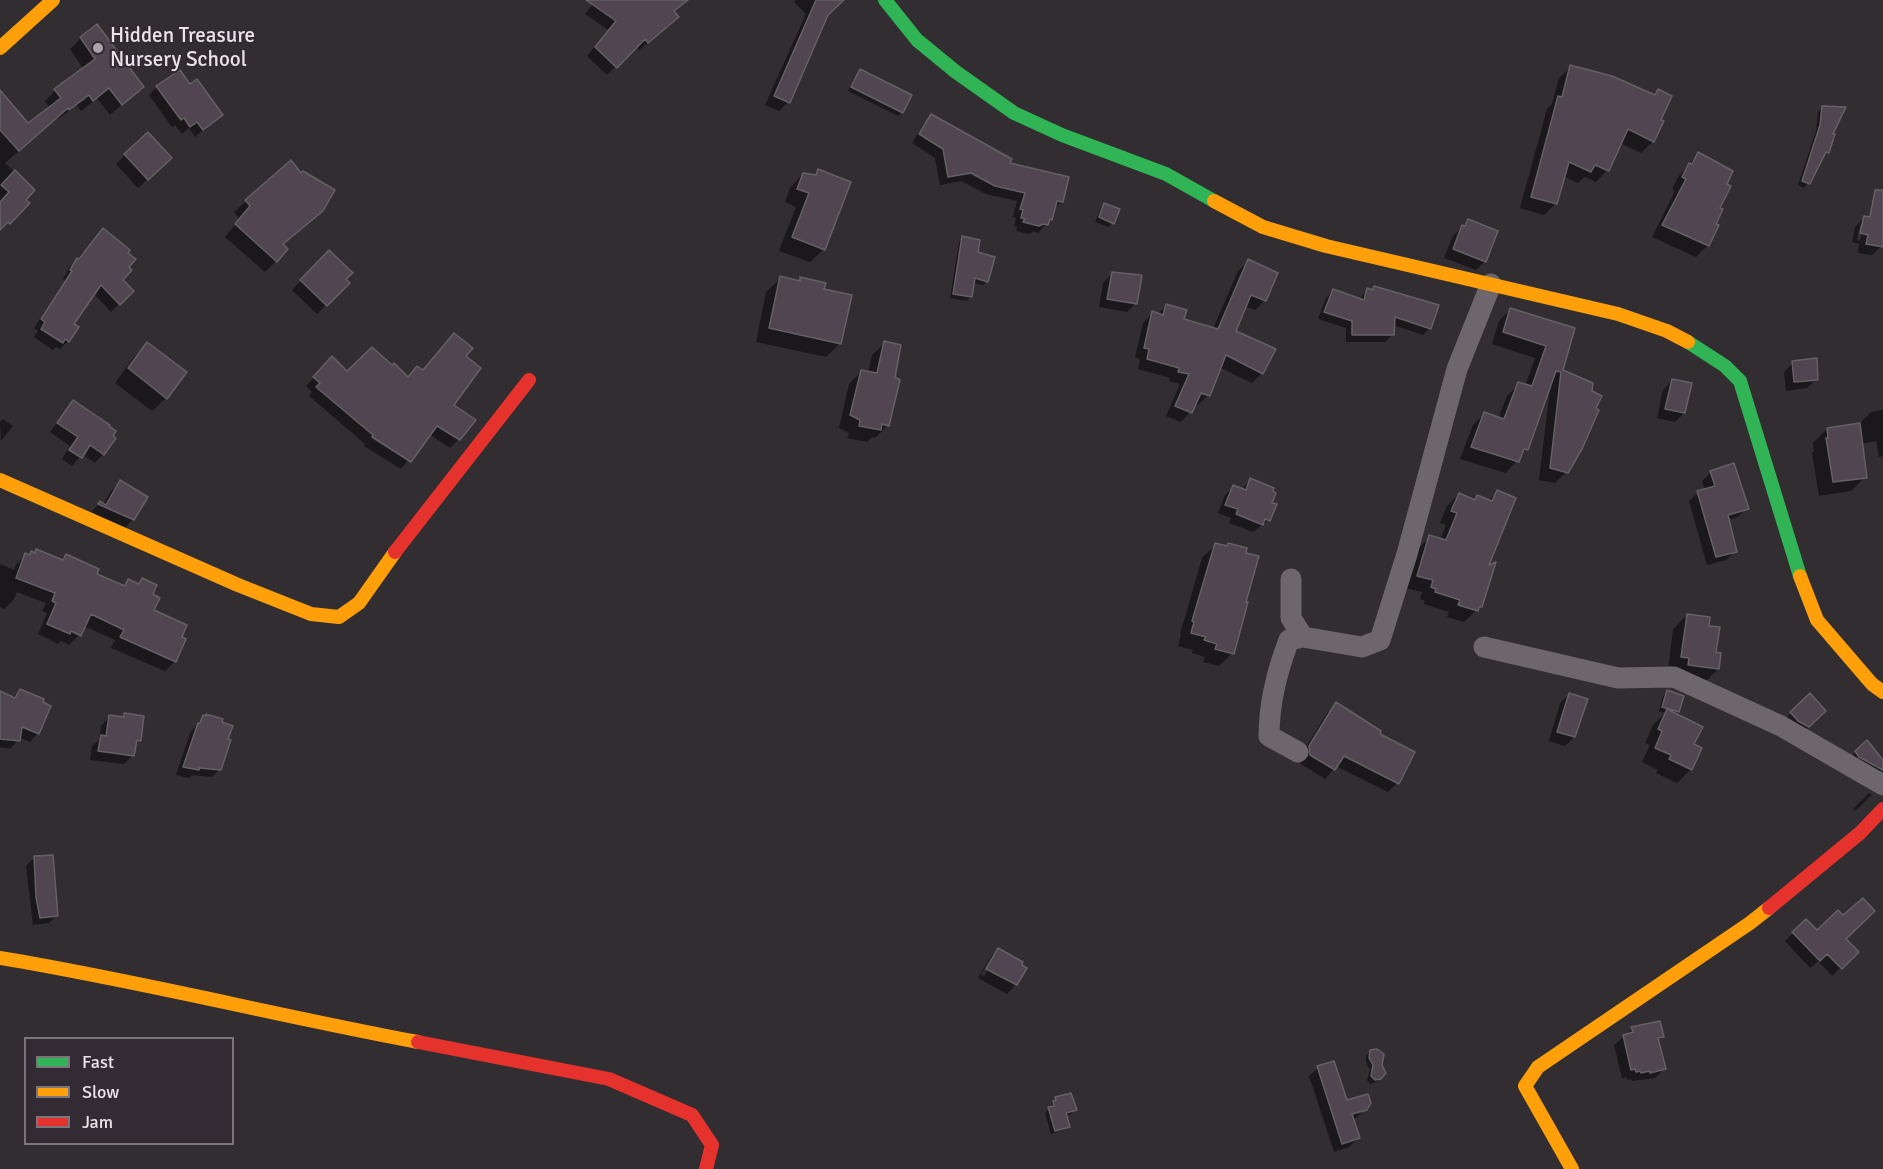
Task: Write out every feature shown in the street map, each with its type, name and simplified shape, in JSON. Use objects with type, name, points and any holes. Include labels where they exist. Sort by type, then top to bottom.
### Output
[{"type":"street","points":[[0,48],[53,0]]},
{"type":"street","points":[[885,0],[917,40],[956,72],[1014,112],[1062,135],[1166,174],[1263,227],[1326,246],[1618,314],[1667,331],[1701,349],[1725,366],[1740,381],[1795,563],[1817,620],[1872,684],[1883,692]]},
{"type":"street","points":[[1298,752],[1269,736],[1269,713],[1289,640],[1303,637],[1362,647],[1380,640],[1407,554],[1457,369],[1491,284]]},
{"type":"street","points":[[0,480],[238,585],[311,614],[339,617],[359,603],[529,380]]},
{"type":"street","points":[[1291,579],[1291,618],[1303,637]]},
{"type":"street","points":[[1484,647],[1618,678],[1674,676],[1781,726],[1883,785]]},
{"type":"street","points":[[1572,1169],[1526,1086],[1538,1067],[1750,923],[1860,833],[1883,809]]},
{"type":"street","points":[[0,958],[86,972],[333,1026],[609,1079],[692,1115],[712,1145],[706,1169]]},
{"type":"building","points":[[586,0],[688,0],[674,11],[679,17],[648,43],[645,39],[617,68],[595,47],[616,21]]},
{"type":"building","points":[[816,0],[844,0],[828,15],[790,103],[774,96]]},
{"type":"building","points":[[97,24],[144,87],[122,105],[109,88],[93,101],[89,95],[69,110],[68,108],[19,151],[0,130],[0,90],[28,123],[61,98],[54,89],[95,59],[80,37]]},
{"type":"building","points":[[1570,65],[1612,76],[1655,95],[1658,89],[1672,96],[1654,142],[1628,129],[1609,171],[1595,165],[1591,172],[1569,162],[1557,204],[1531,197],[1558,96],[1562,97]]},
{"type":"building","points":[[860,69],[912,95],[903,113],[851,87]]},
{"type":"building","points":[[180,70],[190,84],[197,79],[223,115],[203,130],[197,122],[190,127],[184,118],[181,120],[156,86]]},
{"type":"building","points":[[1822,106],[1846,107],[1833,134],[1835,134],[1829,153],[1826,152],[1810,184],[1802,181],[1820,125]]},
{"type":"building","points":[[931,114],[1012,159],[1010,163],[1069,177],[1063,202],[1057,201],[1052,220],[1050,219],[1048,225],[1039,226],[1023,222],[1025,219],[1021,218],[1023,210],[1020,209],[1025,193],[995,186],[971,173],[948,177],[943,149],[919,134]]},
{"type":"building","points":[[148,132],[172,158],[148,180],[124,154]]},
{"type":"building","points":[[1698,152],[1733,171],[1727,184],[1731,186],[1720,208],[1723,209],[1716,224],[1719,225],[1709,246],[1662,225],[1686,179],[1682,177]]},
{"type":"building","points":[[291,160],[301,173],[303,171],[335,190],[323,211],[283,244],[288,249],[277,262],[235,224],[250,206],[245,200]]},
{"type":"building","points":[[818,169],[851,182],[825,250],[792,237],[809,193],[797,189],[803,173],[816,175]]},
{"type":"building","points":[[15,170],[35,190],[26,200],[30,203],[10,224],[8,222],[0,230],[0,202],[9,192],[1,185]]},
{"type":"building","points":[[1875,190],[1883,190],[1883,247],[1866,244],[1868,235],[1860,233],[1864,216],[1870,217]]},
{"type":"building","points":[[1104,203],[1120,209],[1114,224],[1099,217]]},
{"type":"building","points":[[1468,219],[1498,231],[1486,262],[1453,249],[1462,225],[1465,226]]},
{"type":"building","points":[[103,228],[130,250],[128,253],[136,259],[129,267],[132,270],[123,280],[134,291],[120,305],[101,285],[74,324],[79,327],[69,342],[65,339],[63,343],[41,329],[45,322],[41,319],[72,271],[70,270],[77,258],[79,259]]},
{"type":"building","points":[[962,236],[980,240],[978,252],[995,257],[988,282],[975,278],[972,297],[953,294]]},
{"type":"building","points":[[329,250],[353,273],[346,279],[350,283],[327,306],[300,280]]},
{"type":"building","points":[[1248,259],[1278,273],[1266,301],[1251,295],[1236,331],[1276,349],[1263,374],[1226,355],[1210,396],[1201,393],[1192,413],[1175,406],[1189,374],[1178,372],[1179,368],[1147,359],[1149,349],[1144,348],[1152,311],[1163,315],[1166,304],[1187,310],[1184,319],[1218,329]]},
{"type":"building","points":[[1112,272],[1142,276],[1137,304],[1107,299]]},
{"type":"building","points":[[780,276],[800,281],[800,277],[826,283],[824,289],[852,295],[841,344],[769,328]]},
{"type":"building","points":[[1374,286],[1439,305],[1431,329],[1395,317],[1394,335],[1352,335],[1352,321],[1324,312],[1333,289],[1364,300],[1367,288],[1373,290]]},
{"type":"building","points":[[1510,308],[1575,328],[1563,370],[1593,383],[1592,391],[1602,396],[1596,408],[1599,410],[1582,449],[1568,473],[1550,468],[1561,372],[1556,371],[1528,450],[1524,449],[1519,462],[1471,447],[1484,412],[1504,419],[1518,382],[1532,386],[1546,346],[1503,332]]},
{"type":"building","points":[[454,333],[473,348],[466,356],[481,368],[454,405],[476,420],[460,440],[437,426],[411,462],[372,437],[373,435],[316,387],[320,383],[313,377],[332,356],[347,371],[372,347],[408,377],[417,366],[423,370]]},
{"type":"building","points":[[884,341],[901,345],[895,377],[900,380],[889,426],[882,424],[881,430],[859,426],[860,420],[850,415],[861,370],[877,373]]},
{"type":"building","points":[[147,342],[187,372],[167,399],[128,368]]},
{"type":"building","points":[[1817,358],[1818,380],[1794,382],[1792,361]]},
{"type":"building","points":[[1672,379],[1692,383],[1685,413],[1665,409]]},
{"type":"building","points":[[73,400],[116,431],[113,436],[116,438],[104,455],[90,445],[82,458],[69,450],[78,437],[57,423]]},
{"type":"building","points":[[1860,423],[1867,478],[1833,482],[1826,438],[1828,438],[1827,428]]},
{"type":"building","points":[[1734,463],[1749,509],[1728,515],[1737,552],[1716,557],[1697,491],[1715,486],[1710,471]]},
{"type":"building","points":[[1250,478],[1274,488],[1273,491],[1276,493],[1272,503],[1277,504],[1270,521],[1265,519],[1263,525],[1236,514],[1238,509],[1225,505],[1233,485],[1246,490]]},
{"type":"building","points":[[120,480],[148,497],[134,520],[98,504],[100,501],[106,505]]},
{"type":"building","points":[[1497,490],[1516,498],[1489,565],[1496,562],[1482,607],[1479,607],[1478,611],[1458,605],[1460,600],[1435,592],[1436,589],[1431,587],[1433,580],[1417,576],[1429,535],[1446,540],[1457,513],[1451,511],[1459,493],[1475,500],[1477,495],[1492,501]]},
{"type":"building","points":[[1215,543],[1227,546],[1228,543],[1247,548],[1246,553],[1259,556],[1234,654],[1215,649],[1217,644],[1204,640],[1206,637],[1191,633],[1194,622],[1192,621]]},
{"type":"building","points":[[36,549],[63,560],[66,554],[99,569],[97,574],[125,586],[128,579],[139,584],[142,578],[157,585],[153,594],[160,598],[154,610],[187,625],[182,637],[186,639],[176,662],[120,637],[124,630],[91,614],[81,636],[47,624],[56,603],[52,601],[55,593],[16,578],[25,553],[30,555],[31,551],[35,553]]},
{"type":"building","points":[[1687,614],[1710,617],[1709,626],[1720,627],[1716,652],[1721,653],[1719,669],[1688,665],[1689,658],[1681,657]]},
{"type":"building","points":[[20,689],[44,699],[43,702],[51,706],[39,734],[22,727],[20,741],[0,739],[0,691],[15,698]]},
{"type":"building","points":[[1667,690],[1684,696],[1679,712],[1662,707]]},
{"type":"building","points":[[1569,693],[1588,699],[1575,737],[1557,732]]},
{"type":"building","points":[[1810,693],[1826,711],[1809,727],[1798,721],[1790,712]]},
{"type":"building","points":[[1336,702],[1381,731],[1380,734],[1415,752],[1399,784],[1344,756],[1335,770],[1310,755],[1309,746]]},
{"type":"building","points":[[1667,709],[1703,727],[1694,744],[1702,748],[1692,770],[1669,759],[1671,755],[1655,748],[1662,731],[1658,729]]},
{"type":"building","points":[[124,713],[144,716],[141,741],[137,740],[134,756],[98,751],[101,735],[106,736],[109,715],[124,717]]},
{"type":"building","points":[[206,714],[223,719],[222,722],[233,726],[221,770],[183,767],[198,723]]},
{"type":"building","points":[[1867,740],[1883,760],[1883,770],[1859,757],[1855,751]]},
{"type":"building","points":[[53,855],[58,916],[40,918],[36,897],[34,856]]},
{"type":"building","points":[[1863,898],[1875,911],[1846,939],[1859,952],[1842,969],[1827,954],[1820,961],[1792,932],[1806,919],[1817,930],[1838,910],[1843,915]]},
{"type":"building","points":[[998,948],[1023,962],[1022,965],[1027,968],[1017,985],[986,969]]},
{"type":"building","points":[[1660,1021],[1664,1037],[1658,1038],[1666,1069],[1650,1073],[1650,1071],[1641,1073],[1636,1072],[1635,1069],[1631,1070],[1623,1035],[1633,1032],[1631,1027]]},
{"type":"building","points":[[1377,1049],[1384,1054],[1382,1065],[1386,1073],[1381,1079],[1375,1080],[1371,1076],[1373,1065],[1369,1058],[1370,1050]]},
{"type":"building","points":[[1334,1061],[1347,1100],[1368,1094],[1371,1103],[1367,1110],[1352,1114],[1360,1138],[1342,1144],[1317,1066]]},
{"type":"building","points":[[1071,1093],[1077,1110],[1066,1113],[1070,1127],[1055,1131],[1048,1107],[1054,1106],[1055,1097]]},
{"type":"traffic: fast","points":[[885,0],[917,40],[956,72],[1014,113],[1062,135],[1166,174],[1214,201]]},
{"type":"traffic: fast","points":[[1688,342],[1725,366],[1740,381],[1800,576]]},
{"type":"traffic: slow","points":[[0,48],[53,0]]},
{"type":"traffic: slow","points":[[1214,201],[1263,227],[1326,246],[1618,314],[1667,331],[1688,342]]},
{"type":"traffic: slow","points":[[0,480],[238,585],[311,614],[339,617],[359,603],[395,552]]},
{"type":"traffic: slow","points":[[1800,576],[1817,620],[1872,684],[1883,692]]},
{"type":"traffic: slow","points":[[1572,1169],[1525,1086],[1538,1067],[1769,908]]},
{"type":"traffic: slow","points":[[0,958],[105,977],[418,1042]]},
{"type":"traffic: jam","points":[[395,552],[529,380]]},
{"type":"traffic: jam","points":[[1769,908],[1860,833],[1883,809]]},
{"type":"traffic: jam","points":[[418,1042],[609,1079],[692,1115],[712,1145],[706,1169]]},
{"type":"place","name":"Hidden Treasure Nursery School","points":[[98,48]]}]
